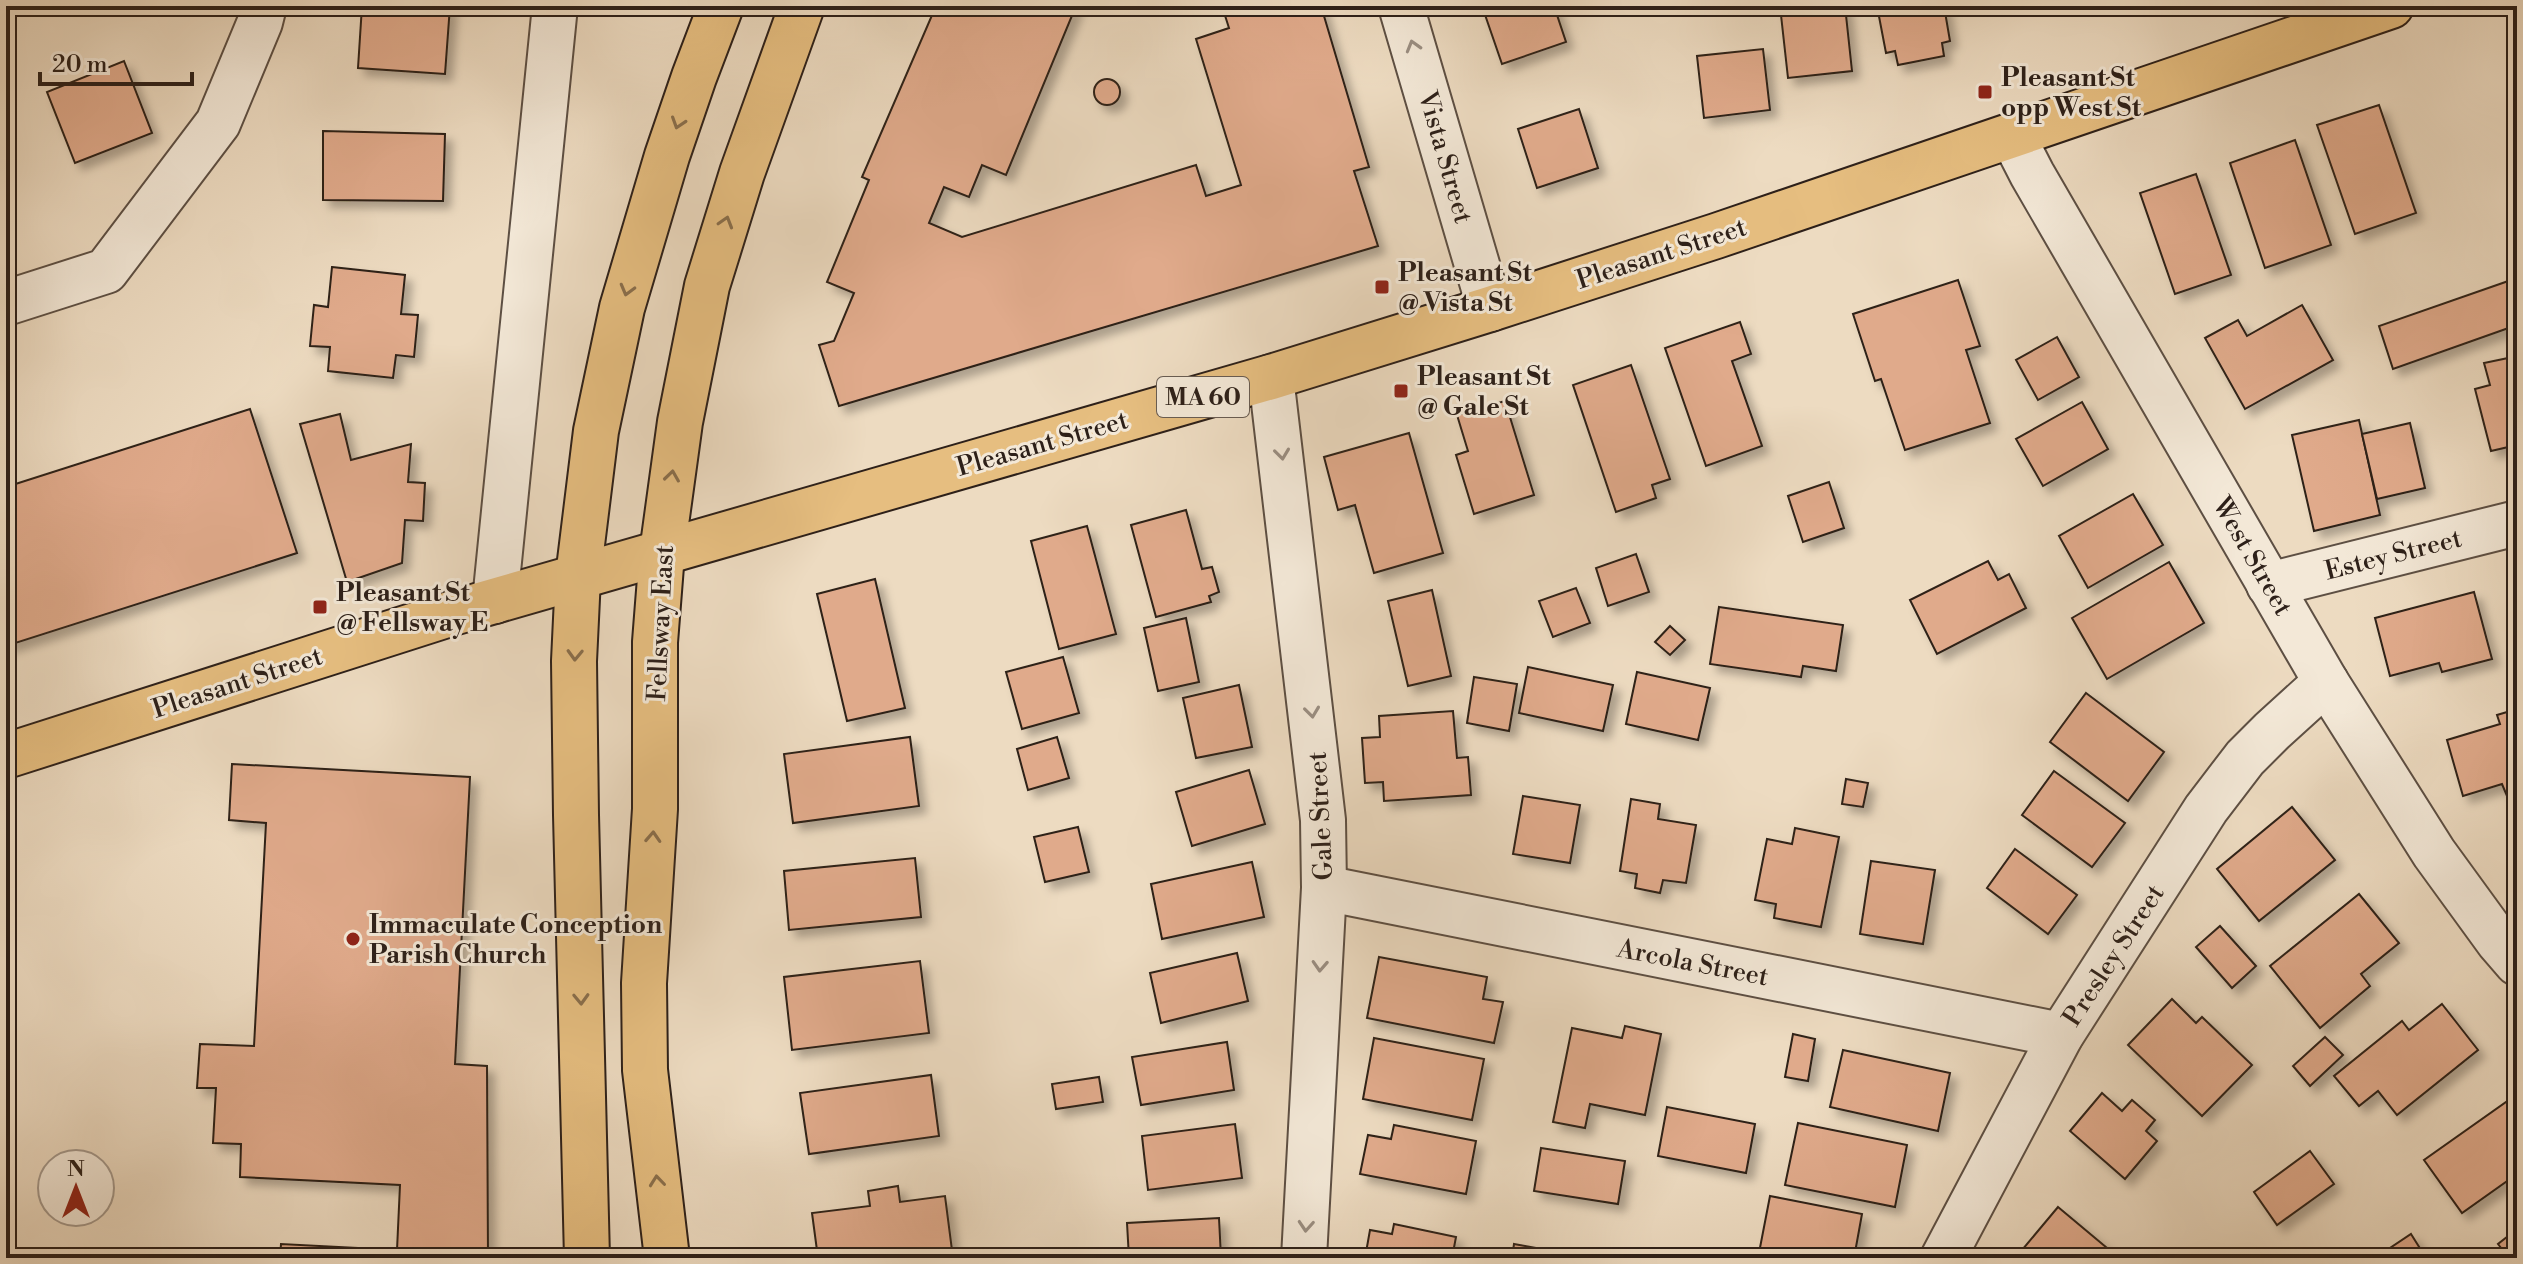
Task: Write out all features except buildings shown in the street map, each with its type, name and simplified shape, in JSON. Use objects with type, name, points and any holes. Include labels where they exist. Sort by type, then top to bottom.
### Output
[{"type":"main road","points":[[587,1258],[576,815],[574,661],[578,577],[596,431],[622,308],[667,156],[721,6]]},
{"type":"main road","name":"Fellsway East","points":[[667,1258],[645,1070],[644,997],[655,809],[655,642],[662,553],[680,422],[707,286],[742,173],[802,6]]},
{"type":"main road","name":"Pleasant Street","points":[[6,756],[495,601],[1271,377],[1490,309],[1716,236],[2391,6]]},
{"type":"street","points":[[6,303],[106,271],[218,123],[264,6]]},
{"type":"street","points":[[495,601],[555,6]]},
{"type":"street","name":"Vista Street","points":[[1401,6],[1490,309]]},
{"type":"street","name":"West Street","points":[[2012,135],[2326,682],[2434,853],[2517,963]]},
{"type":"street","name":"Gale Street","points":[[1271,377],[1323,820],[1324,888],[1304,1258]]},
{"type":"street","name":"Estey Street","points":[[2269,585],[2517,523]]},
{"type":"street","name":"Presley Street","points":[[1943,1258],[2061,1035],[2206,809],[2272,731],[2326,682]]},
{"type":"street","name":"Arcola Street","points":[[1324,888],[2061,1035]]},
{"type":"place","name":"Pleasant St opp West St","points":[[1985,92]]},
{"type":"place","name":"Pleasant St @ Vista St","points":[[1382,287]]},
{"type":"place","name":"Pleasant St @ Gale St","points":[[1401,391]]},
{"type":"place","name":"Pleasant St @ Fellsway E","points":[[320,607]]},
{"type":"place","name":"Immaculate Conception Parish Church","points":[[353,939]]}]
